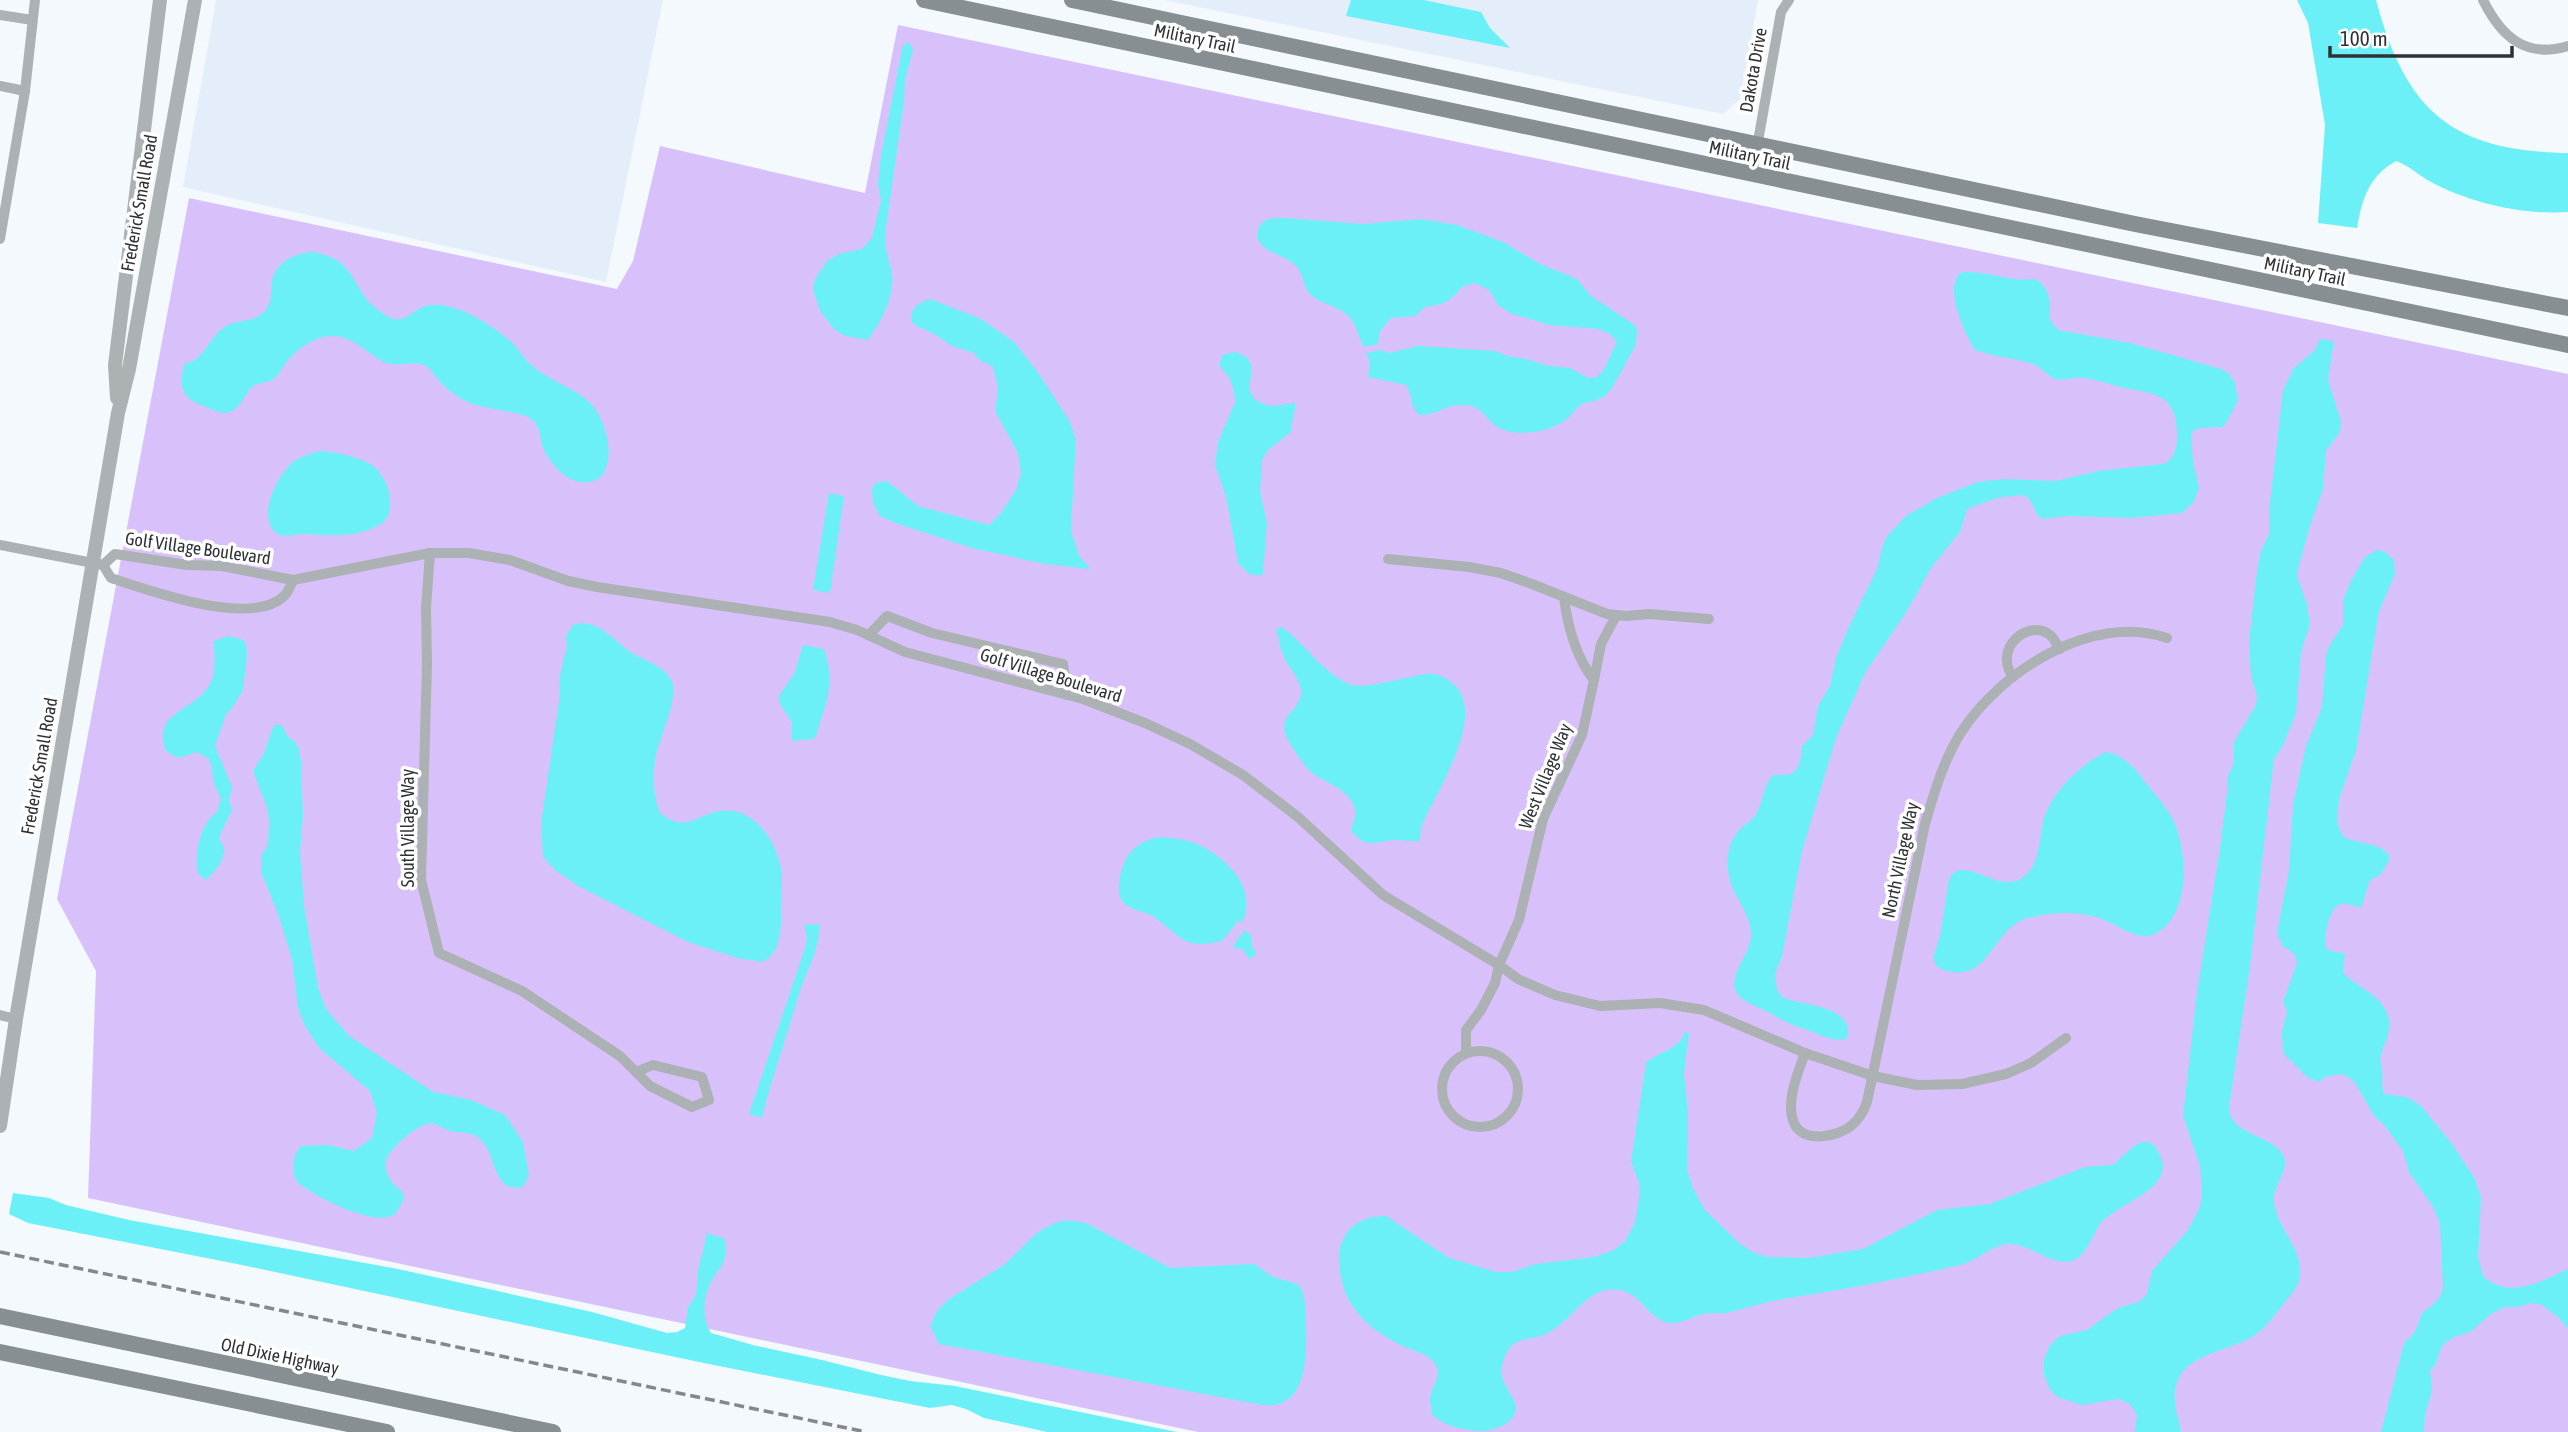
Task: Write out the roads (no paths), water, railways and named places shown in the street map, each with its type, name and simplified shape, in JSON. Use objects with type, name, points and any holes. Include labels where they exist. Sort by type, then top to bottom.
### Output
[{"type":"main road","name":"Military Trail","points":[[924,0],[2568,345]]},
{"type":"main road","name":"Military Trail","points":[[1072,0],[2135,224],[2568,308]]},
{"type":"main road","name":"Old Dixie Highway","points":[[0,1316],[553,1432]]},
{"type":"main road","points":[[0,1352],[387,1432]]},
{"type":"street","points":[[0,239],[5,185],[25,91],[35,0]]},
{"type":"street","name":"Frederick Small Road","points":[[118,413],[115,365],[160,0]]},
{"type":"street","name":"Frederick Small Road","points":[[0,1126],[16,1019],[98,564],[118,413],[129,369],[195,0]]},
{"type":"street","name":"Dakota Drive","points":[[1777,0],[1782,12]]},
{"type":"street","name":"Dakota Drive","points":[[1752,175],[1782,12],[1789,0]]},
{"type":"street","points":[[2483,0],[2493,19],[2507,36],[2521,44],[2540,49],[2568,46]]},
{"type":"street","points":[[0,15],[32,20]]},
{"type":"street","points":[[0,86],[25,91]]},
{"type":"street","points":[[0,545],[98,564],[111,578],[198,604],[235,608],[262,607],[285,595],[293,580]]},
{"type":"street","name":"Golf Village Boulevard","points":[[98,564],[115,554],[187,565],[222,566],[293,580],[430,553],[469,553],[494,556],[568,581],[592,586],[830,622],[869,635],[905,652],[1067,695],[1145,723],[1190,744],[1243,775],[1298,817],[1383,895],[1518,979],[1555,995],[1600,1006],[1660,1003],[1690,1006],[1728,1018],[1805,1053],[1873,1076],[1926,1086],[1980,1081],[2031,1063],[2066,1038]]},
{"type":"street","name":"South Village Way","points":[[430,553],[426,608],[428,664],[421,880],[439,953],[522,991],[620,1056],[636,1072],[650,1086],[692,1107],[709,1100],[702,1077],[653,1065],[636,1072]]},
{"type":"street","points":[[1388,559],[1501,573],[1616,616],[1649,614],[1709,619]]},
{"type":"street","points":[[1564,597],[1572,637],[1586,670],[1594,680]]},
{"type":"street","name":"West Village Way","points":[[1466,1053],[1466,1030],[1481,1010],[1495,983],[1499,965],[1519,920],[1544,819],[1585,727],[1601,644],[1616,616]]},
{"type":"street","points":[[869,635],[887,617],[932,633],[1063,664],[1067,695]]},
{"type":"street","points":[[2012,677],[2005,660],[2006,651],[2011,643],[2024,634],[2042,631],[2050,635],[2060,649]]},
{"type":"street","name":"North Village Way","points":[[1873,1076],[1925,824],[1935,789],[1960,734],[1976,711],[2012,677],[2060,649],[2105,635],[2134,631],[2167,638]]},
{"type":"street","points":[[0,1015],[16,1019]]},
{"type":"street","points":[[1466,1053],[1495,1053],[1507,1062],[1515,1074],[1518,1089],[1515,1103],[1507,1116],[1494,1124],[1480,1127],[1465,1124],[1453,1115],[1445,1103],[1442,1088],[1445,1074],[1454,1062],[1466,1053]]},
{"type":"street","points":[[1805,1053],[1795,1081],[1792,1115],[1794,1124],[1807,1135],[1831,1134],[1854,1124],[1864,1110],[1873,1076]]},
{"type":"water","points":[[1351,0],[1424,0],[1481,12],[1490,28],[1510,48],[1346,16]]},
{"type":"water","points":[[2297,0],[2376,0],[2388,39],[2402,71],[2419,97],[2440,118],[2464,133],[2493,144],[2568,153],[2568,212],[2532,212],[2461,196],[2396,161],[2379,174],[2368,189],[2357,228],[2318,223],[2325,125],[2308,23]]},
{"type":"water","points":[[910,43],[913,50],[905,80],[885,234],[892,273],[891,291],[882,317],[868,340],[845,336],[835,330],[820,311],[813,290],[815,279],[827,261],[839,254],[862,249],[872,238],[881,200],[878,185],[881,155],[903,45]]},
{"type":"water","points":[[1284,218],[1363,224],[1421,219],[1457,225],[1503,242],[1540,264],[1577,279],[1591,296],[1633,324],[1637,329],[1636,345],[1605,396],[1583,403],[1561,423],[1545,430],[1518,433],[1501,429],[1476,408],[1463,405],[1419,415],[1406,385],[1368,377],[1370,361],[1366,353],[1380,350],[1390,353],[1418,346],[1496,351],[1549,366],[1570,368],[1588,378],[1597,377],[1603,371],[1617,342],[1610,334],[1598,329],[1549,325],[1510,313],[1498,305],[1489,290],[1475,283],[1462,287],[1442,304],[1425,307],[1415,316],[1391,318],[1380,331],[1378,344],[1364,347],[1350,318],[1342,311],[1313,297],[1295,265],[1260,243],[1258,231],[1261,223]]},
{"type":"water","points":[[312,252],[338,261],[371,303],[388,317],[404,318],[423,307],[442,305],[479,319],[499,332],[531,365],[576,392],[594,408],[601,419],[608,445],[608,459],[603,475],[595,480],[578,482],[562,474],[543,448],[539,430],[531,419],[470,403],[447,388],[426,366],[384,362],[354,342],[340,337],[322,337],[306,345],[291,357],[276,377],[252,387],[239,406],[229,412],[217,412],[188,397],[182,387],[184,364],[197,358],[223,328],[263,313],[270,302],[274,275],[281,264],[299,254]]},
{"type":"water","points":[[1962,272],[2036,279],[2045,288],[2050,303],[2050,320],[2058,330],[2130,343],[2221,369],[2235,382],[2238,400],[2222,427],[2200,428],[2191,432],[2193,463],[2199,487],[2194,502],[2182,513],[2132,518],[2069,516],[2042,519],[2029,500],[2022,495],[1997,498],[1967,509],[1960,532],[1931,568],[1907,611],[1865,673],[1836,738],[1802,851],[1782,956],[1775,974],[1777,990],[1782,997],[1825,1009],[1843,1019],[1848,1027],[1847,1038],[1836,1040],[1784,1021],[1744,1000],[1736,991],[1735,978],[1749,945],[1751,933],[1746,914],[1731,884],[1728,855],[1735,835],[1756,814],[1772,776],[1790,774],[1797,769],[1802,746],[1813,735],[1818,706],[1830,686],[1836,658],[1877,569],[1888,535],[1906,516],[1937,498],[1978,482],[2004,479],[2056,481],[2098,471],[2164,464],[2175,452],[2177,444],[2173,411],[2161,398],[2088,379],[2055,379],[2033,364],[1975,350],[1961,322],[1955,299],[1956,279]]},
{"type":"water","points":[[930,299],[981,319],[1014,342],[1039,374],[1070,422],[1076,440],[1071,530],[1079,556],[1089,569],[1045,564],[972,548],[880,516],[873,503],[872,489],[875,483],[887,481],[918,506],[989,525],[1001,513],[1016,490],[1021,473],[1018,453],[995,411],[998,388],[993,367],[978,359],[974,353],[952,346],[913,324],[911,315],[915,308]]},
{"type":"water","points":[[2320,339],[2334,341],[2328,379],[2341,422],[2340,432],[2326,451],[2323,489],[2298,569],[2298,579],[2307,604],[2310,624],[2301,652],[2296,714],[2274,759],[2250,966],[2229,1108],[2231,1117],[2237,1124],[2270,1143],[2283,1155],[2285,1166],[2274,1200],[2279,1220],[2299,1260],[2299,1281],[2274,1316],[2255,1335],[2199,1359],[2181,1374],[2175,1397],[2181,1432],[2135,1432],[2137,1415],[2130,1404],[2118,1399],[2082,1405],[2057,1397],[2049,1388],[2044,1374],[2044,1359],[2050,1345],[2060,1336],[2087,1330],[2118,1308],[2139,1302],[2147,1294],[2152,1271],[2188,1230],[2200,1207],[2200,1166],[2183,1116],[2197,992],[2219,855],[2227,779],[2233,764],[2234,742],[2256,705],[2249,642],[2257,570],[2261,551],[2269,534],[2269,510],[2283,391],[2293,369],[2315,350]]},
{"type":"water","points":[[1235,352],[1245,356],[1250,362],[1250,392],[1254,398],[1270,406],[1295,403],[1291,432],[1268,450],[1262,460],[1260,491],[1267,524],[1263,573],[1260,576],[1249,574],[1238,563],[1226,497],[1215,465],[1218,442],[1235,402],[1229,377],[1219,366],[1222,355]]},
{"type":"water","points":[[323,451],[365,461],[382,475],[389,492],[390,510],[387,518],[372,529],[353,534],[287,536],[276,533],[269,522],[268,513],[276,484],[293,462]]},
{"type":"water","points":[[829,493],[844,496],[830,593],[813,590]]},
{"type":"water","points":[[2377,550],[2385,552],[2394,560],[2395,574],[2379,611],[2356,751],[2339,799],[2337,822],[2343,837],[2378,847],[2388,854],[2390,859],[2380,875],[2370,880],[2361,908],[2343,904],[2334,909],[2329,920],[2325,945],[2328,950],[2345,954],[2343,973],[2374,996],[2389,1018],[2389,1029],[2380,1060],[2384,1094],[2407,1097],[2421,1106],[2452,1144],[2475,1179],[2481,1198],[2478,1257],[2483,1276],[2503,1287],[2514,1288],[2536,1283],[2568,1269],[2568,1329],[2542,1305],[2530,1303],[2519,1307],[2505,1307],[2491,1314],[2470,1332],[2446,1342],[2435,1366],[2430,1370],[2432,1390],[2425,1415],[2424,1432],[2381,1432],[2404,1343],[2415,1332],[2422,1313],[2441,1295],[2443,1287],[2440,1224],[2433,1207],[2409,1172],[2403,1151],[2374,1116],[2354,1081],[2342,1074],[2325,1077],[2319,1082],[2307,1077],[2283,1053],[2282,1032],[2287,1011],[2283,1002],[2297,963],[2295,955],[2282,945],[2277,933],[2289,870],[2293,805],[2306,746],[2322,707],[2326,655],[2343,625],[2343,600],[2365,557]]},
{"type":"water","points":[[580,623],[601,629],[630,652],[652,663],[670,678],[673,685],[671,705],[654,767],[655,794],[660,813],[676,822],[689,821],[719,811],[744,814],[764,830],[771,841],[777,853],[782,877],[781,929],[773,953],[763,962],[737,958],[688,942],[580,887],[556,871],[543,857],[541,823],[559,702],[560,675],[567,646],[566,636],[573,625]]},
{"type":"water","points":[[1282,627],[1332,674],[1352,685],[1433,674],[1451,682],[1463,698],[1465,715],[1456,755],[1421,827],[1420,841],[1368,843],[1358,838],[1352,832],[1355,811],[1349,798],[1338,788],[1312,773],[1292,747],[1286,736],[1285,721],[1299,701],[1301,689],[1281,649],[1276,629]]},
{"type":"water","points":[[228,636],[246,643],[247,657],[243,690],[226,714],[215,746],[232,787],[229,800],[232,810],[219,837],[224,848],[223,857],[215,871],[205,880],[197,872],[198,847],[206,824],[217,812],[221,799],[213,781],[212,767],[209,759],[196,752],[181,757],[171,754],[166,751],[163,738],[164,728],[169,720],[203,693],[210,684],[214,668],[214,641]]},
{"type":"water","points":[[803,645],[824,649],[829,673],[828,693],[816,736],[813,739],[792,741],[792,722],[779,703],[779,696],[794,674]]},
{"type":"water","points":[[277,724],[283,726],[287,736],[299,749],[303,816],[300,852],[304,905],[318,988],[326,1009],[349,1036],[433,1092],[471,1100],[505,1115],[523,1142],[529,1175],[523,1187],[513,1188],[500,1179],[486,1147],[478,1137],[435,1124],[422,1126],[408,1134],[387,1157],[387,1174],[403,1193],[404,1200],[395,1214],[373,1217],[359,1214],[329,1202],[296,1181],[294,1163],[301,1146],[328,1145],[354,1151],[372,1138],[377,1113],[370,1091],[319,1048],[304,1024],[298,1008],[292,959],[261,872],[261,857],[268,844],[269,820],[253,771],[264,753],[273,727]]},
{"type":"water","points":[[2106,752],[2120,757],[2136,771],[2167,810],[2177,831],[2183,880],[2176,912],[2167,925],[2155,934],[2141,936],[2089,915],[2067,913],[2038,916],[2024,919],[2011,927],[1978,966],[1968,971],[1955,972],[1938,968],[1933,958],[1940,936],[1949,879],[1955,872],[1963,870],[2005,882],[2016,881],[2026,875],[2034,863],[2044,818],[2054,798],[2078,771]]},
{"type":"water","points":[[1158,837],[1197,844],[1218,856],[1236,874],[1246,896],[1246,908],[1243,921],[1238,921],[1222,941],[1191,943],[1154,917],[1127,906],[1121,899],[1120,877],[1128,856],[1137,846]]},
{"type":"water","points":[[819,924],[816,950],[800,991],[762,1118],[749,1114],[805,948],[807,938],[804,925]]},
{"type":"water","points":[[1245,930],[1252,936],[1251,943],[1256,955],[1249,959],[1243,949],[1233,948]]},
{"type":"water","points":[[1685,1032],[1689,1033],[1684,1074],[1688,1113],[1687,1169],[1693,1189],[1705,1210],[1739,1243],[1754,1253],[1768,1257],[1808,1258],[1863,1249],[1937,1210],[1990,1204],[2085,1167],[2113,1165],[2137,1144],[2144,1142],[2156,1148],[2163,1170],[2150,1189],[2105,1219],[2082,1254],[2065,1262],[2008,1244],[1960,1265],[1872,1284],[1776,1300],[1726,1313],[1703,1314],[1675,1323],[1660,1320],[1631,1294],[1611,1290],[1601,1292],[1583,1303],[1558,1327],[1541,1336],[1521,1340],[1506,1353],[1502,1374],[1516,1408],[1515,1414],[1506,1423],[1487,1431],[1475,1431],[1455,1427],[1437,1419],[1432,1415],[1430,1399],[1438,1373],[1435,1364],[1424,1355],[1372,1327],[1349,1300],[1344,1289],[1339,1261],[1339,1251],[1348,1231],[1362,1220],[1386,1216],[1449,1258],[1496,1272],[1512,1272],[1536,1264],[1594,1257],[1614,1250],[1625,1241],[1634,1225],[1638,1206],[1640,1186],[1631,1161],[1646,1063],[1673,1047]]},
{"type":"water","points":[[13,1193],[49,1198],[66,1205],[129,1220],[398,1269],[592,1312],[667,1333],[685,1328],[688,1307],[696,1295],[698,1270],[707,1233],[725,1239],[724,1261],[711,1281],[706,1296],[705,1319],[711,1333],[881,1375],[955,1386],[1177,1432],[1047,1432],[984,1418],[952,1405],[930,1408],[699,1362],[242,1265],[28,1223],[9,1214]]},
{"type":"water","points":[[1066,1220],[1086,1223],[1170,1268],[1254,1264],[1273,1277],[1298,1284],[1304,1298],[1306,1352],[1296,1391],[1288,1400],[1277,1405],[1262,1405],[939,1344],[930,1326],[937,1311],[949,1299],[1004,1265],[1038,1232]]},
{"type":"railway","points":[[0,1252],[866,1432]]}]
